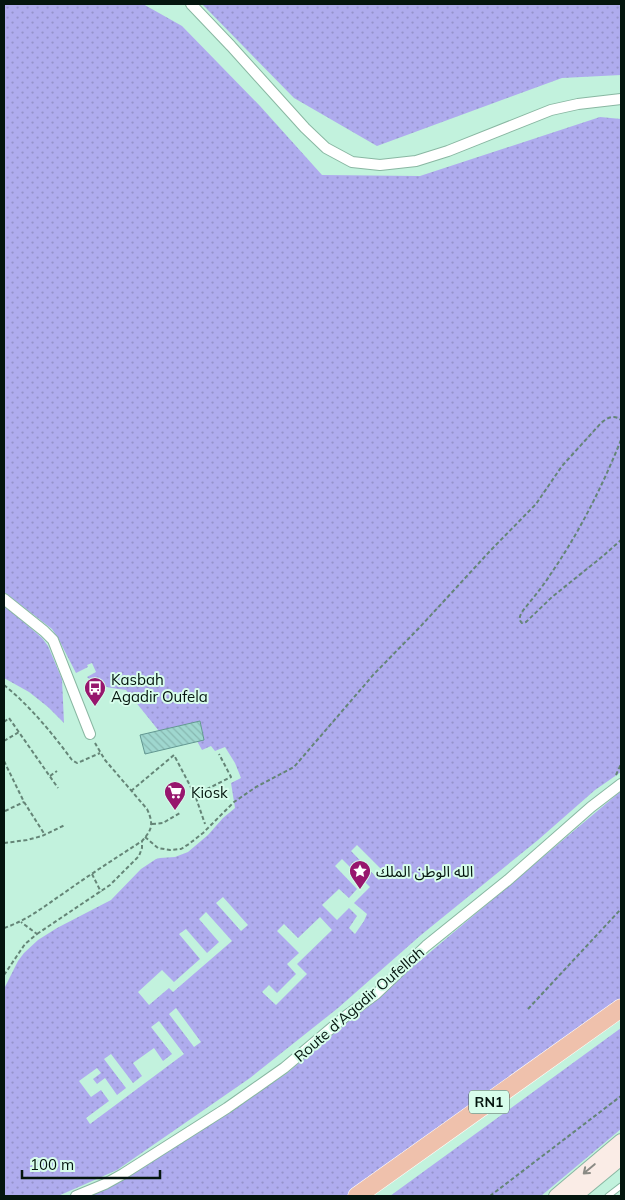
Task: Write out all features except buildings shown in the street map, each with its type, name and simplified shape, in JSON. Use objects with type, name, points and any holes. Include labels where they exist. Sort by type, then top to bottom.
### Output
[{"type":"highway","name":"RN1","points":[[357,1196],[621,1008]]},
{"type":"highway","name":"RN1","points":[[378,1196],[621,1022]]},
{"type":"street","points":[[191,4],[305,128],[326,148],[352,162],[380,165],[416,160],[448,151],[551,110],[621,98]]},
{"type":"street","points":[[4,599],[53,640],[90,734]]},
{"type":"street","name":"Route d'Agadir Oufellah","points":[[76,1196],[124,1174],[227,1108],[284,1068],[376,994],[426,946],[508,880],[591,807],[621,784]]},
{"type":"street","points":[[556,1196],[621,1141]]},
{"type":"street","points":[[575,1196],[621,1158]]},
{"type":"lane","points":[[608,1196],[621,1186]]},
{"type":"path","points":[[145,837],[158,848],[181,849],[203,833],[234,802],[256,787],[294,767],[374,674],[536,504],[562,466],[601,423],[606,418],[611,417],[621,420]]},
{"type":"path","points":[[621,440],[574,537],[550,576],[522,612],[519,617],[520,621],[526,622],[552,597],[621,540]]},
{"type":"path","points":[[4,685],[37,717],[72,760],[76,762],[82,761],[100,752]]},
{"type":"path","points":[[4,722],[9,718],[58,788]]},
{"type":"path","points":[[4,741],[19,732]]},
{"type":"path","points":[[4,928],[21,922],[38,912],[142,841],[151,830],[150,816],[105,760],[90,734]]},
{"type":"path","points":[[195,795],[231,777],[220,754]]},
{"type":"path","points":[[131,791],[174,756],[195,795],[205,824]]},
{"type":"path","points":[[4,760],[24,802],[45,835]]},
{"type":"path","points":[[50,776],[57,771]]},
{"type":"path","points":[[4,811],[24,802]]},
{"type":"path","points":[[152,824],[163,823],[180,813]]},
{"type":"path","points":[[4,844],[45,835],[65,824]]},
{"type":"path","points":[[4,975],[25,944],[110,885],[139,856],[142,841]]},
{"type":"path","points":[[92,874],[101,892]]},
{"type":"path","points":[[528,1009],[621,909]]},
{"type":"path","points":[[21,922],[37,934]]},
{"type":"path","points":[[490,1196],[621,1096]]},
{"type":"shaded area","points":[[4,4],[143,4],[182,26],[260,106],[322,175],[420,176],[600,117],[621,119],[621,772],[595,790],[538,840],[421,935],[338,1008],[250,1078],[117,1170],[58,1196],[4,1196],[4,989],[18,961],[38,940],[111,900],[141,869],[156,859],[175,857],[188,852],[208,835],[235,808],[231,783],[241,778],[235,763],[225,747],[215,751],[211,746],[202,750],[197,741],[204,739],[200,721],[159,731],[126,690],[100,685],[87,677],[96,672],[92,663],[76,673],[52,629],[4,592]],"holes":[[[357,845],[385,873],[379,880],[351,851]],[[342,859],[370,887],[354,903],[367,914],[355,934],[349,928],[357,916],[349,908],[337,920],[322,905],[339,889],[349,898],[357,889],[335,866]],[[223,897],[248,925],[241,931],[216,903]],[[206,912],[232,941],[173,992],[169,988],[149,1005],[138,992],[162,970],[174,982],[200,959],[179,934],[186,929],[207,953],[219,942],[199,919]],[[320,917],[332,930],[297,964],[307,974],[276,1005],[262,992],[269,985],[277,993],[296,974],[287,964],[299,953],[277,931],[284,924],[298,938]],[[176,1008],[201,1042],[194,1047],[169,1014]],[[159,1021],[184,1054],[90,1124],[86,1118],[109,1101],[101,1090],[91,1097],[79,1081],[97,1068],[101,1073],[93,1079],[97,1084],[105,1078],[117,1095],[126,1088],[104,1059],[111,1054],[133,1083],[142,1076],[133,1063],[154,1048],[163,1061],[172,1054],[151,1027]]]},
{"type":"shaded area","points":[[202,4],[621,4],[621,75],[562,78],[377,146],[294,98]]},
{"type":"shaded area","points":[[4,605],[42,638],[48,646],[62,679],[64,723],[29,692],[4,678]]},
{"type":"shaded area","points":[[621,791],[621,1002],[347,1196],[86,1196],[141,1169],[286,1074]]},
{"type":"shaded area","points":[[621,1028],[621,1129],[541,1196],[390,1196]]},
{"type":"place","name":"Kasbah Agadir Oufela","points":[[95,707]]},
{"type":"place","name":"Kiosk","points":[[175,811]]},
{"type":"place","name":"الله الوطن الملك","points":[[360,890]]}]
